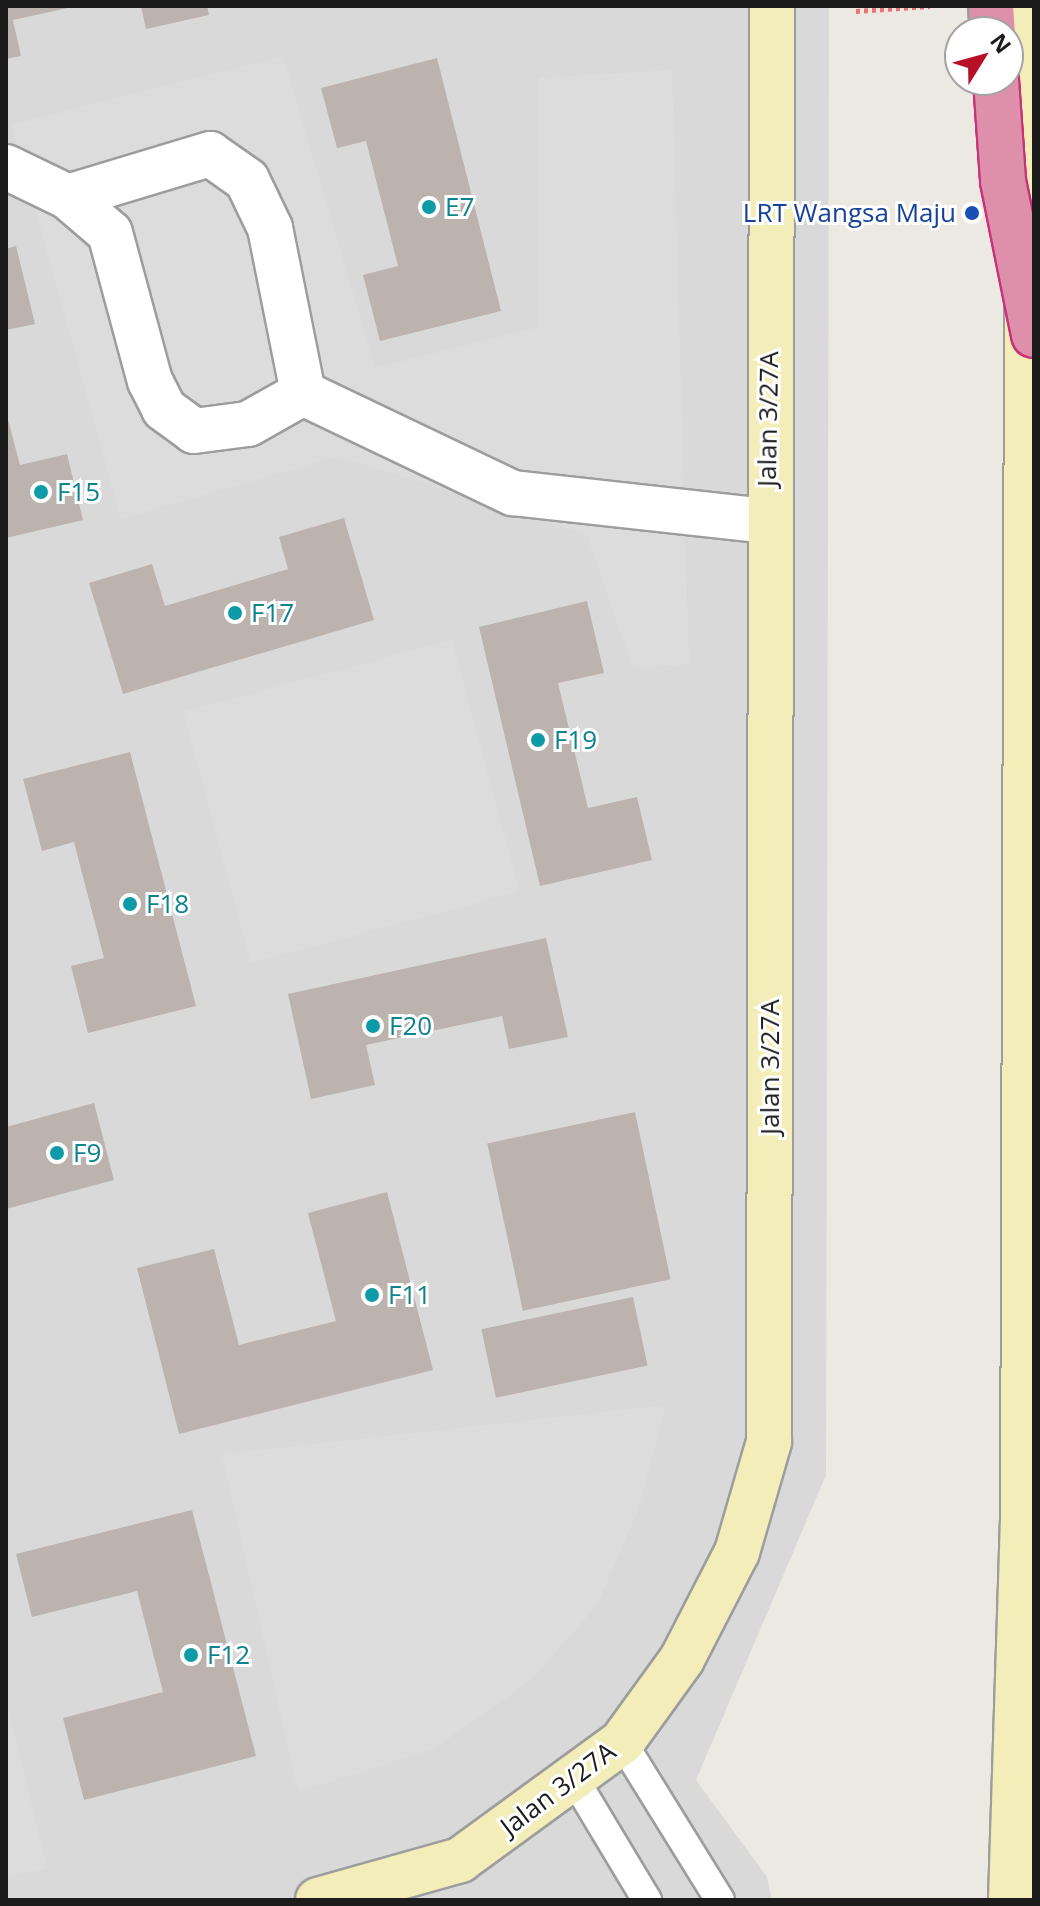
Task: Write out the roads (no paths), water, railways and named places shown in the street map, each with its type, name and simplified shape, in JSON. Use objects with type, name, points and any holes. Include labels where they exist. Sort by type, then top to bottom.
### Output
[{"type":"highway","points":[[997,96],[1003,181],[1034,335]]},
{"type":"street","name":"Jalan 3/27A","points":[[318,1900],[460,1860],[576,1782],[622,1742],[682,1659],[737,1552],[769,1442],[767,521],[772,6]]},
{"type":"street","points":[[1011,1900],[1023,1525],[1026,6]]},
{"type":"street","points":[[68,197],[210,154],[247,180],[270,228],[303,393]]},
{"type":"street","points":[[6,167],[68,197],[110,233],[150,381],[164,409],[194,431],[248,424],[303,393]]},
{"type":"street","points":[[303,393],[513,493],[767,521]]},
{"type":"lane","points":[[622,1742],[720,1900]]},
{"type":"lane","points":[[576,1782],[644,1899]]},
{"type":"place","name":"E7","points":[[429,207]]},
{"type":"place","name":"LRT Wangsa Maju","points":[[972,213]]},
{"type":"place","name":"F15","points":[[41,492]]},
{"type":"place","name":"F17","points":[[235,613]]},
{"type":"place","name":"F19","points":[[538,740]]},
{"type":"place","name":"F18","points":[[130,904]]},
{"type":"place","name":"F20","points":[[373,1026]]},
{"type":"place","name":"F9","points":[[57,1153]]},
{"type":"place","name":"F11","points":[[372,1295]]},
{"type":"place","name":"F12","points":[[191,1655]]}]
